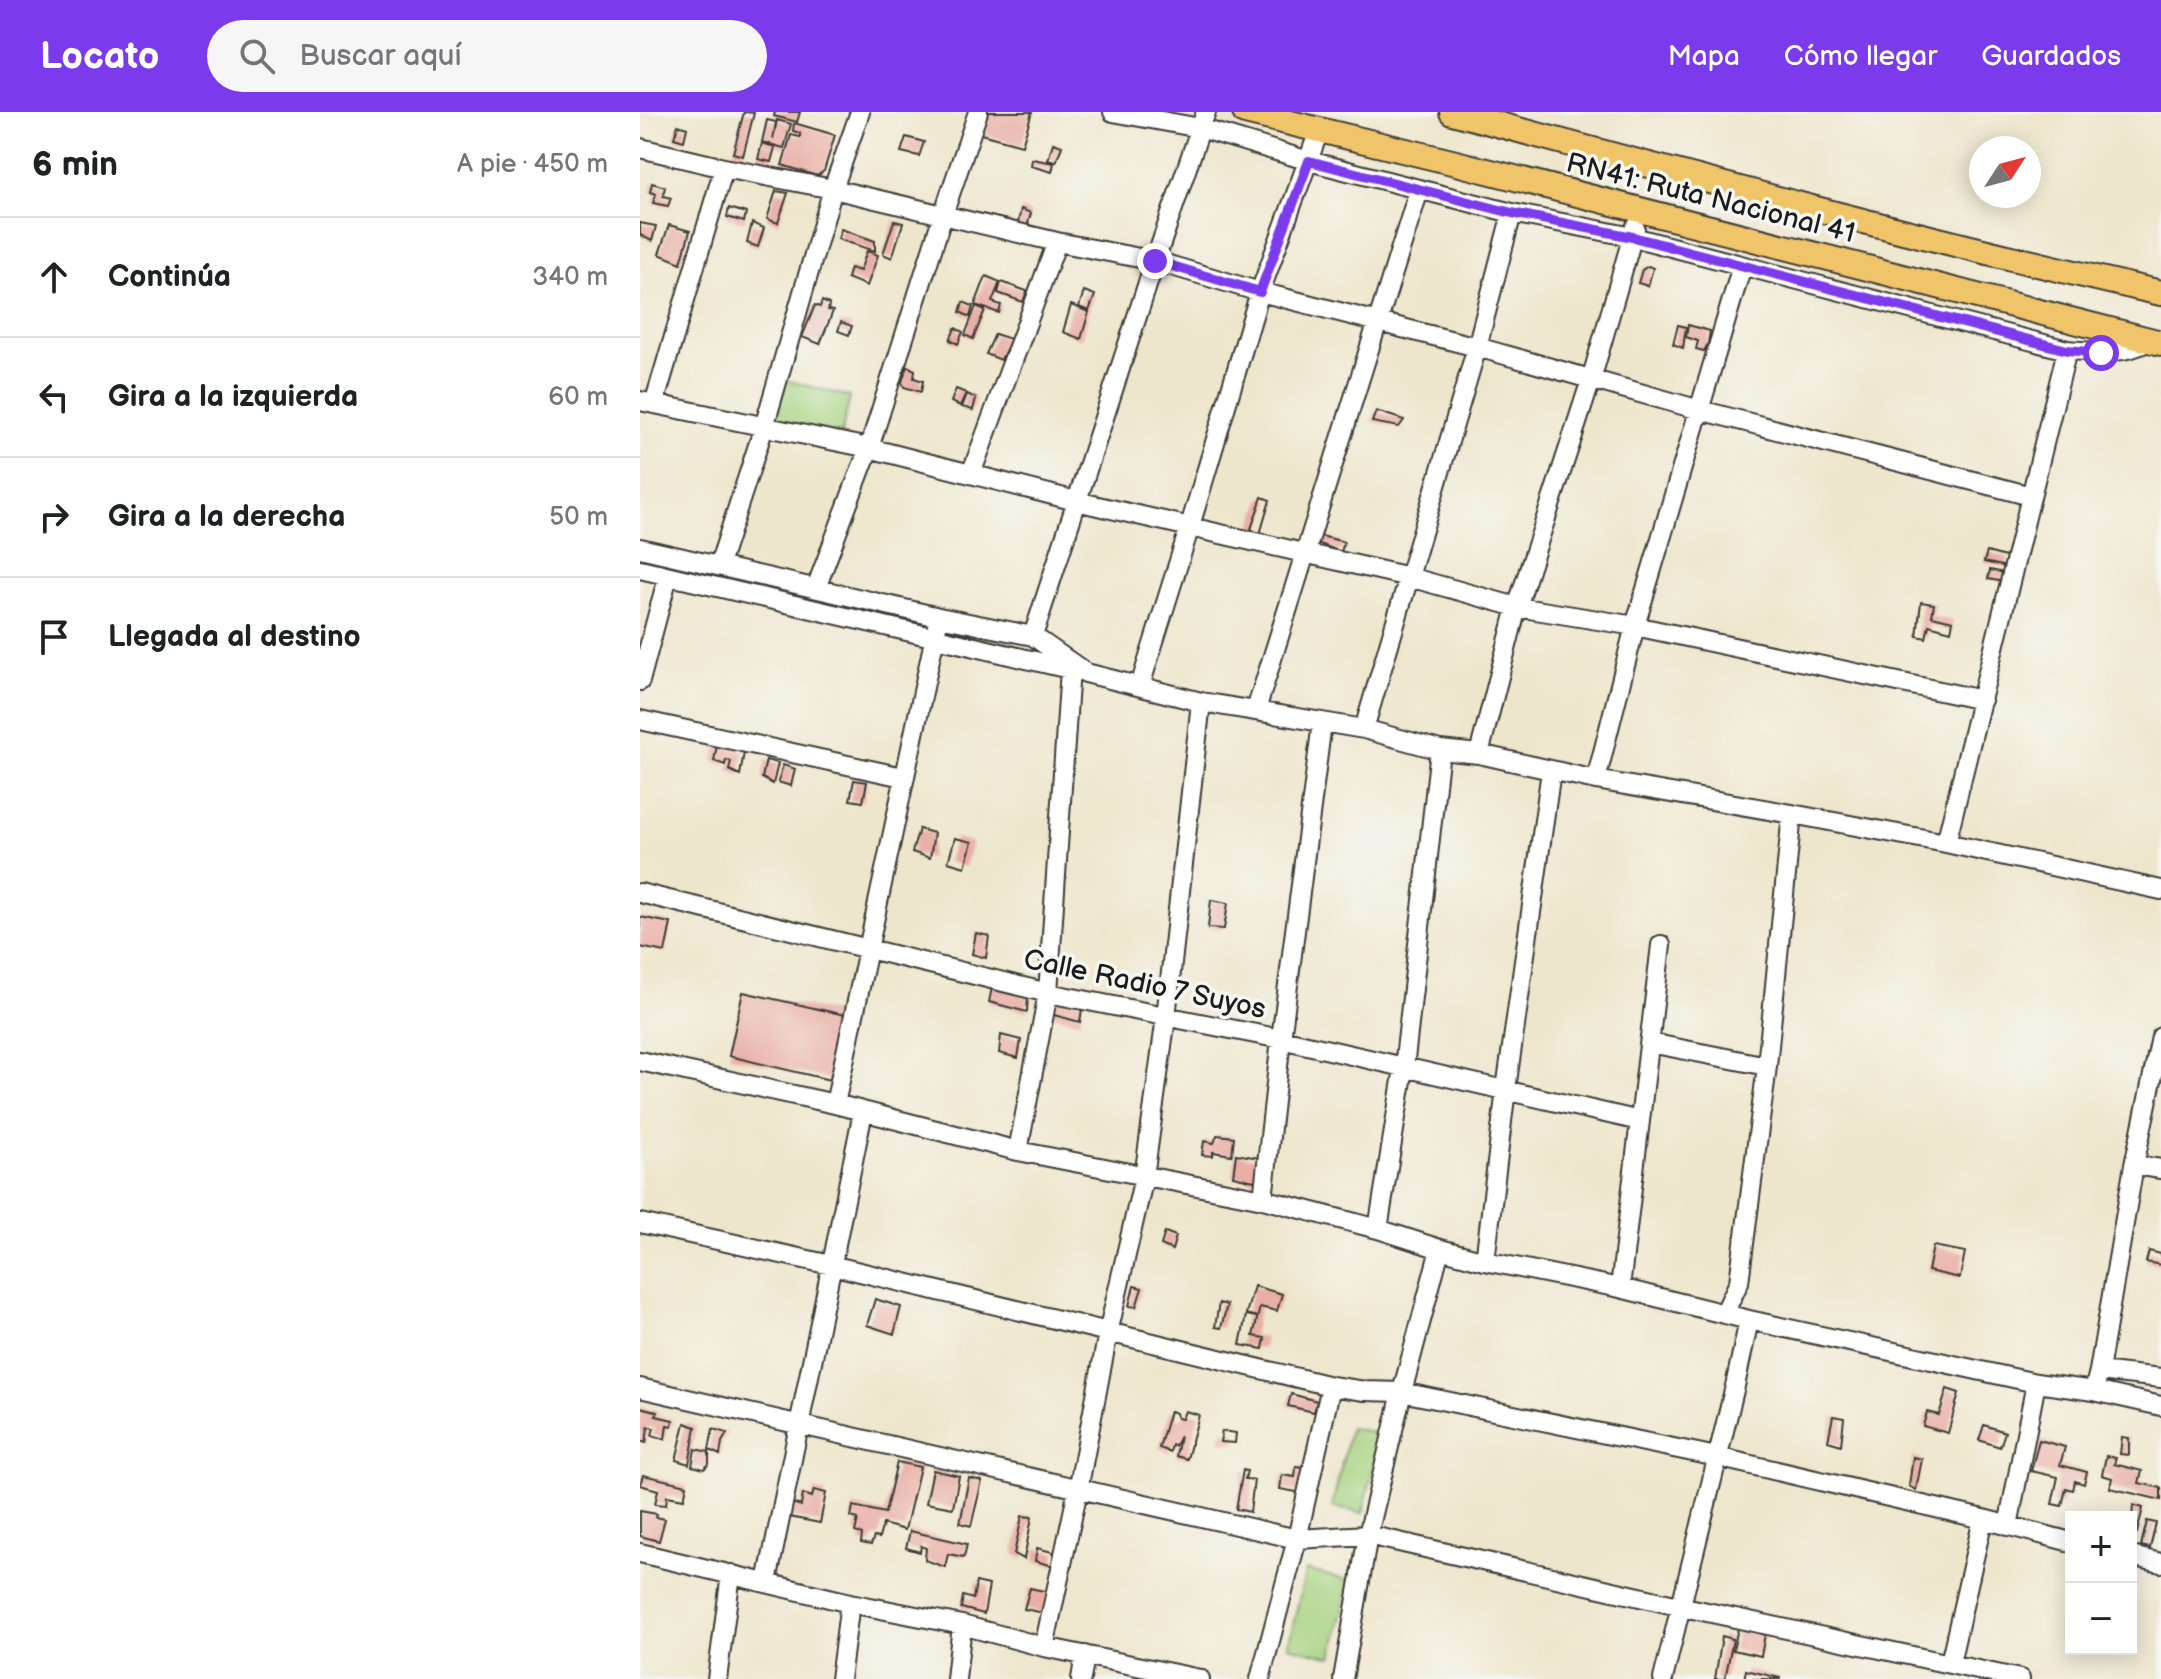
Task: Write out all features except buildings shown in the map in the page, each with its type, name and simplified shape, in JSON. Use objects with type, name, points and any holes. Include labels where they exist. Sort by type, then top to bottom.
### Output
[{"type":"main road","name":"RN41: Ruta Nacional 41","points":[[1245,112],[2155,342]]},
{"type":"main road","name":"RN41: Ruta Nacional 41","points":[[1452,112],[1976,250],[2161,293]]},
{"type":"street","points":[[719,565],[764,427],[833,189],[860,112]]},
{"type":"street","points":[[816,588],[869,448],[978,112]]},
{"type":"street","points":[[1113,112],[1203,120],[1309,161],[1512,213],[1633,237],[2067,350],[2101,353],[2134,349],[2155,342]]},
{"type":"street","points":[[1033,636],[1203,120]]},
{"type":"street","points":[[1140,686],[1260,292],[1319,131]]},
{"type":"street","points":[[640,148],[833,189],[1057,242],[1155,261],[1260,292],[2031,496]]},
{"type":"street","points":[[724,168],[647,402],[869,448],[1076,501],[1409,577],[1517,607],[1635,626],[1982,700]]},
{"type":"street","points":[[1256,710],[1419,190]]},
{"type":"street","points":[[1479,754],[1517,607],[1591,380],[1639,210]]},
{"type":"street","points":[[1364,729],[1477,347],[1512,213]]},
{"type":"street","points":[[971,474],[1057,242]]},
{"type":"street","points":[[1596,780],[1635,626],[1742,266]]},
{"type":"street","points":[[1946,843],[2067,350]]},
{"type":"street","points":[[641,559],[719,565],[1033,636],[1078,671]]},
{"type":"street","points":[[641,559],[668,576],[1201,702],[1364,729],[1440,750],[1479,754],[1596,780],[1946,843],[2161,890]]},
{"type":"street","points":[[640,681],[668,576]]},
{"type":"street","points":[[835,1104],[939,617]]},
{"type":"street","points":[[1018,1151],[1048,993],[1078,671]]},
{"type":"street","points":[[1044,1647],[1108,1333],[1144,1177],[1166,1017],[1201,702]]},
{"type":"street","points":[[640,720],[903,777]]},
{"type":"street","points":[[1263,1199],[1322,723]]},
{"type":"street","points":[[1378,1229],[1404,1068],[1440,750]]},
{"type":"street","points":[[1485,1261],[1551,771]]},
{"type":"street","points":[[1724,1314],[1739,1282],[1767,1066],[1792,814]]},
{"type":"street","name":"Calle Radio 7 Suyos","points":[[640,893],[1048,993],[1281,1039],[1640,1121]]},
{"type":"street","points":[[1620,1288],[1661,945]]},
{"type":"street","points":[[2094,1391],[2134,1165],[2161,1037]]},
{"type":"street","points":[[1650,1043],[1767,1066]]},
{"type":"street","points":[[640,1061],[835,1104],[1018,1151],[1263,1199],[1485,1261],[1620,1288],[1749,1320],[2036,1383],[2094,1391],[2161,1406]]},
{"type":"street","points":[[767,1582],[863,1112]]},
{"type":"street","points":[[2134,1165],[2161,1169]]},
{"type":"street","points":[[640,1223],[831,1265],[1331,1386],[1402,1392],[1717,1457],[2065,1540]]},
{"type":"street","points":[[1343,1679],[1368,1535],[1440,1249]]},
{"type":"street","points":[[1663,1679],[1749,1320]]},
{"type":"street","points":[[2099,1371],[2161,1378]]},
{"type":"street","points":[[2008,1526],[2036,1383]]},
{"type":"street","points":[[1260,1679],[1297,1539],[1331,1386]]},
{"type":"street","points":[[640,1388],[1297,1539],[1368,1535],[1961,1669],[2020,1679]]},
{"type":"street","points":[[1961,1669],[1983,1519]]},
{"type":"street","points":[[640,1553],[850,1603],[962,1625],[1044,1647],[1200,1679]]},
{"type":"street","points":[[2137,1557],[2161,1563]]},
{"type":"street","points":[[717,1679],[731,1574]]},
{"type":"street","points":[[840,1679],[850,1603]]},
{"type":"street","points":[[956,1679],[962,1625]]},
{"type":"street","points":[[1081,1679],[1085,1655]]},
{"type":"green space","points":[[786,380],[850,397],[841,435],[777,419]]},
{"type":"green space","points":[[1350,1428],[1381,1434],[1363,1513],[1332,1507]]},
{"type":"green space","points":[[1306,1570],[1350,1581],[1332,1657],[1288,1646]]},
{"type":"route","points":[[1155,261],[1260,292],[1309,161],[1512,213],[1633,237],[2067,350],[2101,353]]}]
